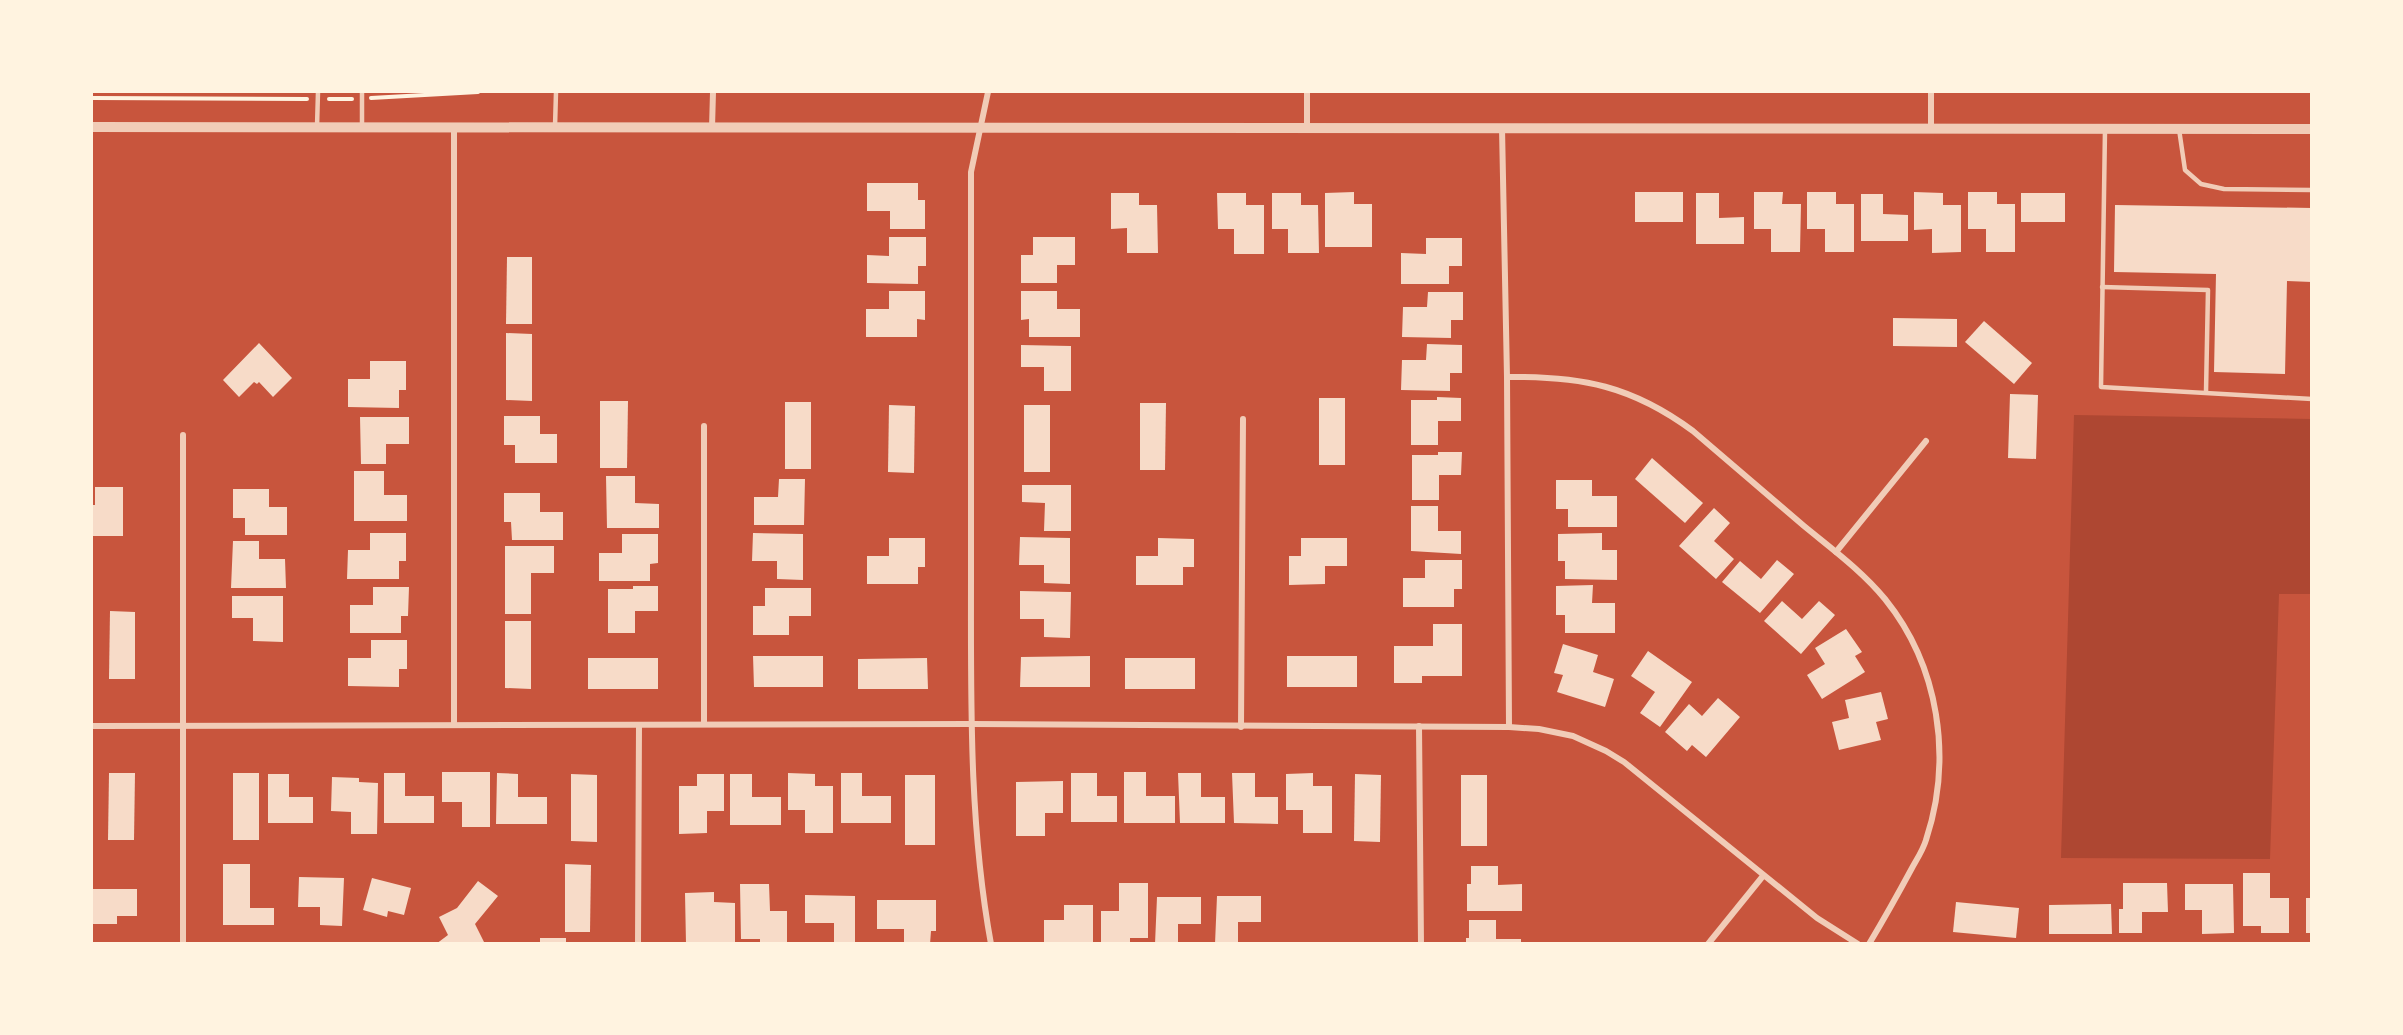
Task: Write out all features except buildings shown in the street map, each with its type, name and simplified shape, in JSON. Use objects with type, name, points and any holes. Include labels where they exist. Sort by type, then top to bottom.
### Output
[{"type":"street","points":[[712,92],[712,128]]},
{"type":"street","points":[[988,92],[971,172],[971,724],[976,827],[983,900],[992,944]]},
{"type":"street","points":[[1307,92],[1307,128]]},
{"type":"street","points":[[1931,92],[1931,129]]},
{"type":"street","points":[[92,127],[2312,129]]},
{"type":"street","points":[[454,127],[454,725]]},
{"type":"street","points":[[1502,128],[1507,376],[1509,727]]},
{"type":"street","points":[[1507,376],[1542,376],[1581,380],[1637,396],[1671,415],[1836,552],[1880,594],[1909,635],[1919,655],[1936,710],[1940,743],[1939,778],[1926,842],[1869,944]]},
{"type":"street","points":[[1241,727],[1243,419]]},
{"type":"street","points":[[704,426],[704,723]]},
{"type":"street","points":[[183,435],[183,944]]},
{"type":"street","points":[[1836,552],[1926,441]]},
{"type":"street","points":[[92,726],[704,723],[1419,726],[1539,729],[1573,736],[1606,751],[1642,775],[1763,876],[1817,918],[1858,944]]},
{"type":"street","points":[[638,944],[639,725]]},
{"type":"street","points":[[1419,726],[1421,944]]},
{"type":"street","points":[[1708,944],[1763,876]]},
{"type":"lane","points":[[317,127],[318,92]]},
{"type":"lane","points":[[362,92],[362,127]]},
{"type":"lane","points":[[555,127],[556,92]]},
{"type":"lane","points":[[2105,129],[2101,387],[2312,399]]},
{"type":"lane","points":[[2179,129],[2185,171],[2201,184],[2224,189],[2312,190]]},
{"type":"lane","points":[[2102,287],[2208,290],[2206,392]]},
{"type":"path","points":[[92,98],[362,99],[478,92]]},
{"type":"shaded area","points":[[2074,415],[2311,419],[2311,594],[2279,594],[2270,859],[2061,858]]}]
